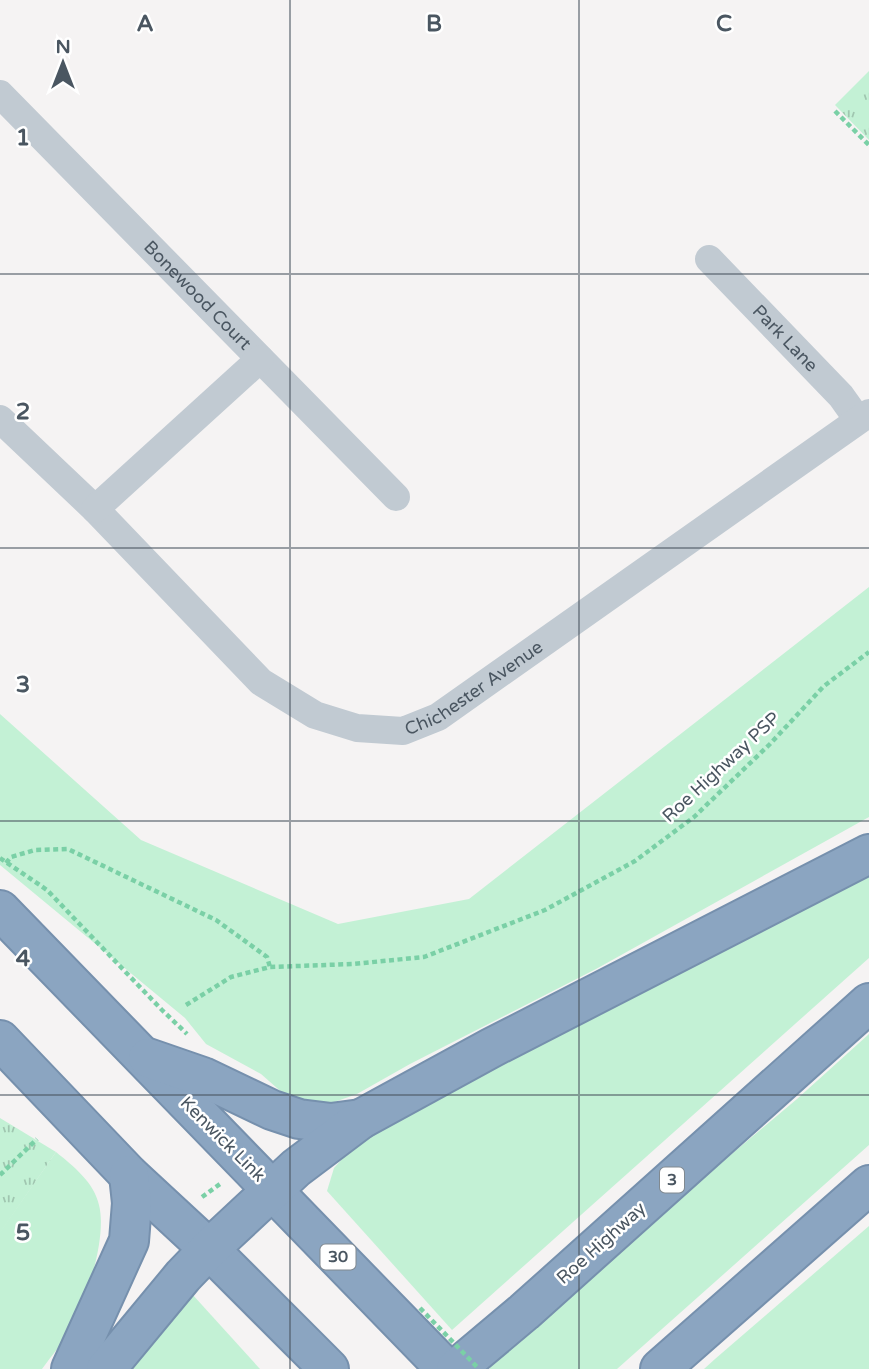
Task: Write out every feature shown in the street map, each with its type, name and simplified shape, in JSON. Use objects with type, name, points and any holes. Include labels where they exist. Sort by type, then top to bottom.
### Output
[{"type":"highway","points":[[106,1369],[175,1284],[209,1250],[296,1168],[361,1119],[491,1048],[869,854]]},
{"type":"highway","name":"Kenwick Link","points":[[0,910],[229,1148],[241,1156],[411,1316],[446,1369]]},
{"type":"highway","name":"Roe Highway","points":[[456,1369],[524,1312],[869,1003]]},
{"type":"highway","points":[[0,1040],[129,1175],[329,1369]]},
{"type":"highway","points":[[143,1056],[203,1077],[272,1110],[299,1119],[331,1123],[361,1119]]},
{"type":"highway","points":[[71,1369],[129,1241],[132,1203],[129,1175]]},
{"type":"highway","points":[[660,1369],[869,1185]]},
{"type":"street","name":"Bonewood Court","points":[[0,94],[396,497]]},
{"type":"street","name":"Park Lane","points":[[709,259],[841,396],[864,416]]},
{"type":"street","points":[[96,509],[260,359]]},
{"type":"street","name":"Chichester Avenue","points":[[0,419],[96,509],[261,682],[315,715],[357,728],[403,731],[438,717],[864,416]]},
{"type":"path","points":[[835,111],[869,145]]},
{"type":"path","name":"Roe Highway PSP","points":[[186,1005],[231,977],[270,967],[353,964],[424,957],[545,910],[635,862],[694,817],[770,744],[824,686],[869,652]]},
{"type":"path","points":[[6,863],[11,857],[35,850],[68,849],[216,920],[267,957],[270,967]]},
{"type":"path","points":[[0,858],[47,890],[190,1036]]},
{"type":"path","points":[[0,1175],[37,1139]]},
{"type":"path","points":[[193,1204],[228,1178]]},
{"type":"path","points":[[411,1316],[480,1369]]},
{"type":"green space","points":[[869,71],[869,140],[835,105]]},
{"type":"green space","points":[[869,587],[869,817],[596,969],[357,1094],[323,1106],[294,1103],[261,1074],[206,1044],[185,1018],[0,865],[0,714],[141,840],[338,924],[469,899]]},
{"type":"green space","points":[[869,856],[869,958],[452,1330],[327,1191],[334,1168],[362,1137]]},
{"type":"green space","points":[[869,1034],[869,1145],[617,1369],[490,1369],[484,1362],[797,1099]]},
{"type":"green space","points":[[0,1118],[56,1152],[0,1233]]},
{"type":"green space","points":[[56,1152],[82,1175],[93,1189],[99,1205],[101,1218],[95,1266],[85,1299],[73,1325],[42,1369],[0,1369],[0,1232]]},
{"type":"green space","points":[[869,1226],[869,1369],[704,1369],[715,1359]]},
{"type":"green space","points":[[192,1294],[260,1369],[131,1369]]}]
